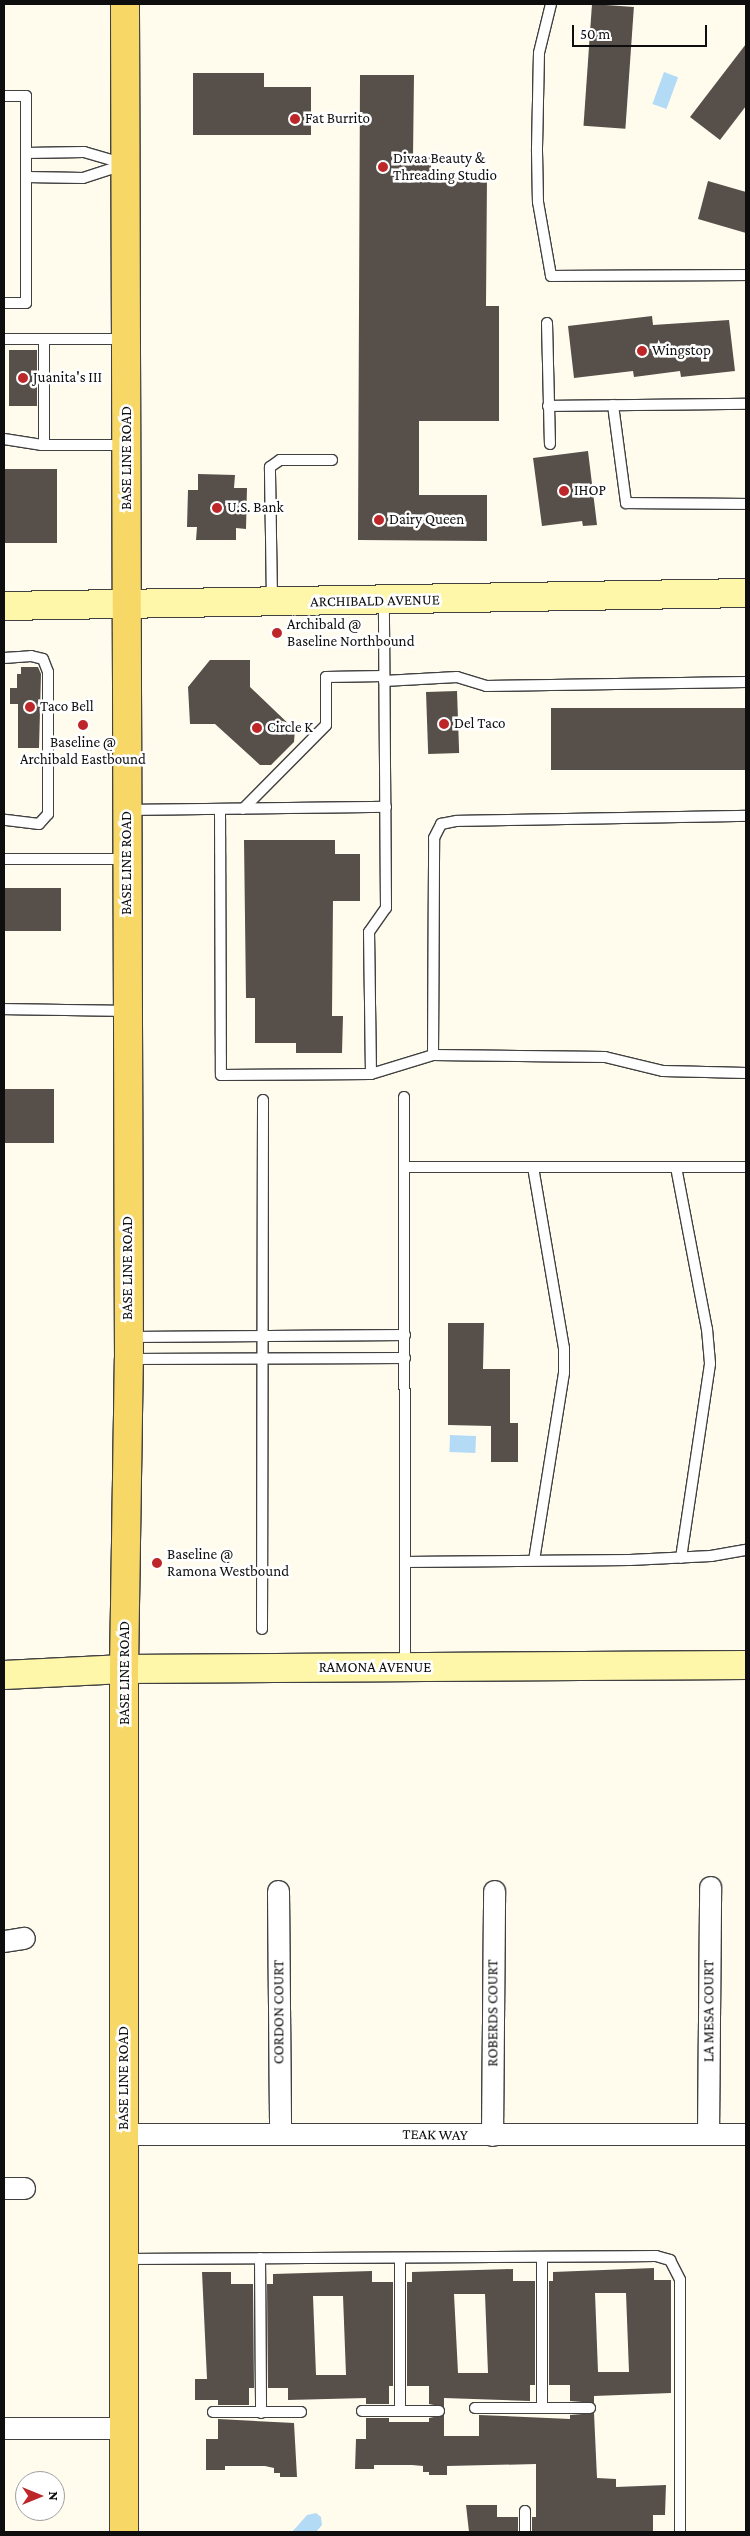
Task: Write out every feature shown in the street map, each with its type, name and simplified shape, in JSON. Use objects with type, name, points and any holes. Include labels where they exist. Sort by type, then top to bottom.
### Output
[{"type":"main road","name":"BASE LINE ROAD","points":[[124,2532],[124,1670],[128,1348],[125,4]]},
{"type":"main road","name":"ARCHIBALD AVENUE","points":[[4,606],[272,604],[746,593]]},
{"type":"main road","name":"RAMONA AVENUE","points":[[4,1675],[124,1670],[746,1665]]},
{"type":"street","name":"LA MESA COURT","points":[[708,2134],[710,1887]]},
{"type":"street","name":"CORDON COURT","points":[[278,1891],[280,2132]]},
{"type":"street","name":"ROBERDS COURT","points":[[492,2135],[494,1891]]},
{"type":"street","name":"TEAK WAY","points":[[124,2134],[280,2132],[492,2135],[746,2134]]},
{"type":"street","points":[[4,2428],[124,2428]]},
{"type":"lane","points":[[551,4],[540,52],[537,151],[538,202],[551,276],[746,275]]},
{"type":"lane","points":[[4,96],[26,96],[26,302],[4,302]]},
{"type":"lane","points":[[26,152],[84,152],[126,164]]},
{"type":"lane","points":[[26,177],[84,178],[126,164]]},
{"type":"lane","points":[[547,323],[550,444]]},
{"type":"lane","points":[[4,339],[126,339]]},
{"type":"lane","points":[[44,339],[44,444]]},
{"type":"lane","points":[[548,406],[746,404]]},
{"type":"lane","points":[[613,405],[626,503],[746,504]]},
{"type":"lane","points":[[4,439],[44,444],[127,445]]},
{"type":"lane","points":[[272,604],[270,467],[280,460],[332,460]]},
{"type":"lane","points":[[371,1074],[369,932],[386,908],[384,601]]},
{"type":"lane","points":[[4,658],[31,656],[43,660],[48,672],[48,814],[39,824],[4,820]]},
{"type":"lane","points":[[243,809],[326,726],[326,677],[384,679],[457,678],[486,686],[746,682]]},
{"type":"lane","points":[[127,810],[386,807]]},
{"type":"lane","points":[[220,809],[221,1075],[371,1074],[433,1055],[605,1057],[663,1071],[746,1073]]},
{"type":"lane","points":[[433,1055],[434,838],[441,824],[457,821],[746,816]]},
{"type":"lane","points":[[4,859],[127,859]]},
{"type":"lane","points":[[4,1009],[127,1011]]},
{"type":"lane","points":[[404,1097],[405,1668]]},
{"type":"lane","points":[[262,1630],[263,1100]]},
{"type":"lane","points":[[404,1167],[746,1167]]},
{"type":"lane","points":[[533,1167],[564,1348],[564,1373],[534,1560]]},
{"type":"lane","points":[[676,1167],[707,1329],[710,1364],[681,1558]]},
{"type":"lane","points":[[128,1348],[263,1336],[405,1335]]},
{"type":"lane","points":[[128,1348],[263,1359],[405,1358]]},
{"type":"lane","points":[[405,1562],[681,1558],[746,1550]]},
{"type":"lane","points":[[125,2259],[656,2256],[675,2264],[680,2280],[680,2532]]},
{"type":"lane","points":[[542,2257],[542,2408]]},
{"type":"lane","points":[[260,2258],[260,2413]]},
{"type":"lane","points":[[400,2258],[400,2411]]},
{"type":"lane","points":[[474,2408],[590,2408]]},
{"type":"lane","points":[[362,2411],[439,2411]]},
{"type":"lane","points":[[213,2412],[301,2412]]},
{"type":"lane","points":[[525,2511],[525,2532]]},
{"type":"water","points":[[664,72],[678,77],[666,109],[652,104]]},
{"type":"water","points":[[450,1435],[476,1436],[475,1453],[449,1452]]},
{"type":"water","points":[[316,2513],[321,2517],[322,2525],[316,2532],[292,2532],[307,2515]]},
{"type":"building","points":[[592,4],[634,7],[625,129],[583,126]]},
{"type":"building","points":[[746,44],[746,106],[720,140],[690,117]]},
{"type":"building","points":[[193,73],[264,73],[264,87],[311,87],[311,135],[193,135]]},
{"type":"building","points":[[360,75],[414,75],[413,157],[431,157],[431,177],[487,177],[486,306],[499,306],[499,421],[419,421],[419,495],[487,495],[487,541],[358,540]]},
{"type":"building","points":[[708,181],[746,192],[746,233],[698,219]]},
{"type":"building","points":[[652,316],[653,325],[729,320],[735,371],[681,377],[680,371],[634,377],[633,371],[574,378],[568,326]]},
{"type":"building","name":"Juanita's III","points":[[9,350],[37,350],[37,406],[9,406]]},
{"type":"building","points":[[588,451],[597,525],[583,526],[582,521],[542,526],[533,458]]},
{"type":"building","points":[[4,469],[57,469],[57,543],[4,543]]},
{"type":"building","name":"U.S. Bank","points":[[198,474],[235,475],[234,488],[247,488],[246,529],[236,528],[236,540],[196,540],[197,527],[187,527],[188,490],[198,490]]},
{"type":"building","points":[[210,660],[250,660],[250,687],[295,730],[294,742],[271,765],[260,765],[215,724],[190,724],[188,687]]},
{"type":"building","name":"Taco Bell","points":[[21,667],[38,667],[41,674],[39,748],[18,748],[18,704],[10,704],[10,688],[17,688],[17,674],[21,674]]},
{"type":"building","points":[[457,691],[459,753],[428,754],[426,692]]},
{"type":"building","points":[[551,708],[746,708],[746,770],[551,770]]},
{"type":"building","points":[[244,840],[335,840],[335,854],[360,854],[360,901],[333,901],[332,1016],[343,1016],[342,1053],[296,1053],[296,1043],[255,1043],[255,998],[246,998]]},
{"type":"building","points":[[4,888],[61,888],[61,931],[4,931]]},
{"type":"building","points":[[4,1089],[54,1089],[54,1143],[4,1143]]},
{"type":"building","points":[[448,1323],[484,1323],[483,1369],[510,1369],[510,1423],[518,1423],[518,1462],[491,1462],[491,1426],[448,1425]]},
{"type":"building","points":[[654,2268],[654,2280],[671,2280],[671,2393],[594,2396],[594,2403],[570,2401],[570,2385],[549,2385],[549,2281],[553,2281],[553,2272]],"holes":[[[595,2293],[626,2293],[629,2372],[598,2372]]]},
{"type":"building","points":[[513,2269],[513,2281],[535,2281],[535,2385],[530,2385],[530,2401],[444,2398],[444,2407],[429,2404],[429,2386],[407,2386],[407,2282],[412,2282],[412,2272]],"holes":[[[454,2294],[485,2294],[488,2373],[458,2373]]]},
{"type":"building","points":[[372,2271],[372,2282],[393,2282],[393,2386],[389,2386],[389,2404],[366,2404],[366,2398],[288,2400],[288,2388],[268,2388],[267,2284],[273,2284],[273,2274]],"holes":[[[313,2296],[343,2296],[346,2375],[316,2375]]]},
{"type":"building","points":[[202,2272],[231,2272],[231,2284],[253,2284],[254,2388],[249,2388],[249,2405],[218,2405],[218,2400],[195,2400],[195,2379],[207,2379]]},
{"type":"building","points":[[594,2413],[597,2478],[616,2479],[616,2487],[666,2485],[665,2515],[653,2515],[653,2531],[532,2531],[532,2517],[536,2517],[536,2464],[447,2466],[447,2475],[429,2475],[429,2472],[423,2472],[423,2466],[412,2465],[374,2465],[374,2469],[355,2469],[356,2439],[366,2439],[366,2418],[389,2418],[389,2422],[429,2422],[429,2418],[444,2415],[444,2436],[479,2436],[479,2415],[570,2419],[570,2415]]},
{"type":"building","points":[[218,2419],[294,2423],[297,2477],[280,2477],[280,2473],[274,2473],[274,2468],[265,2466],[225,2466],[225,2470],[206,2470],[206,2439],[218,2439]]},
{"type":"building","points":[[466,2505],[497,2505],[497,2517],[518,2517],[518,2531],[469,2532]]},
{"type":"place","name":"Fat Burrito","points":[[295,119]]},
{"type":"place","name":"Divaa Beauty & Threading Studio","points":[[383,167]]},
{"type":"place","name":"Wingstop","points":[[642,351]]},
{"type":"place","name":"Juanita's III","points":[[23,378]]},
{"type":"place","name":"IHOP","points":[[564,491]]},
{"type":"place","name":"U.S. Bank","points":[[217,508]]},
{"type":"place","name":"Dairy Queen","points":[[379,520]]},
{"type":"place","name":"Archibald @ Baseline Northbound","points":[[277,633]]},
{"type":"place","name":"Taco Bell","points":[[30,707]]},
{"type":"place","name":"Del Taco","points":[[444,724]]},
{"type":"place","name":"Baseline @ Archibald Eastbound","points":[[83,725]]},
{"type":"place","name":"Circle K","points":[[257,728]]},
{"type":"place","name":"Baseline @ Ramona Westbound","points":[[157,1563]]}]
